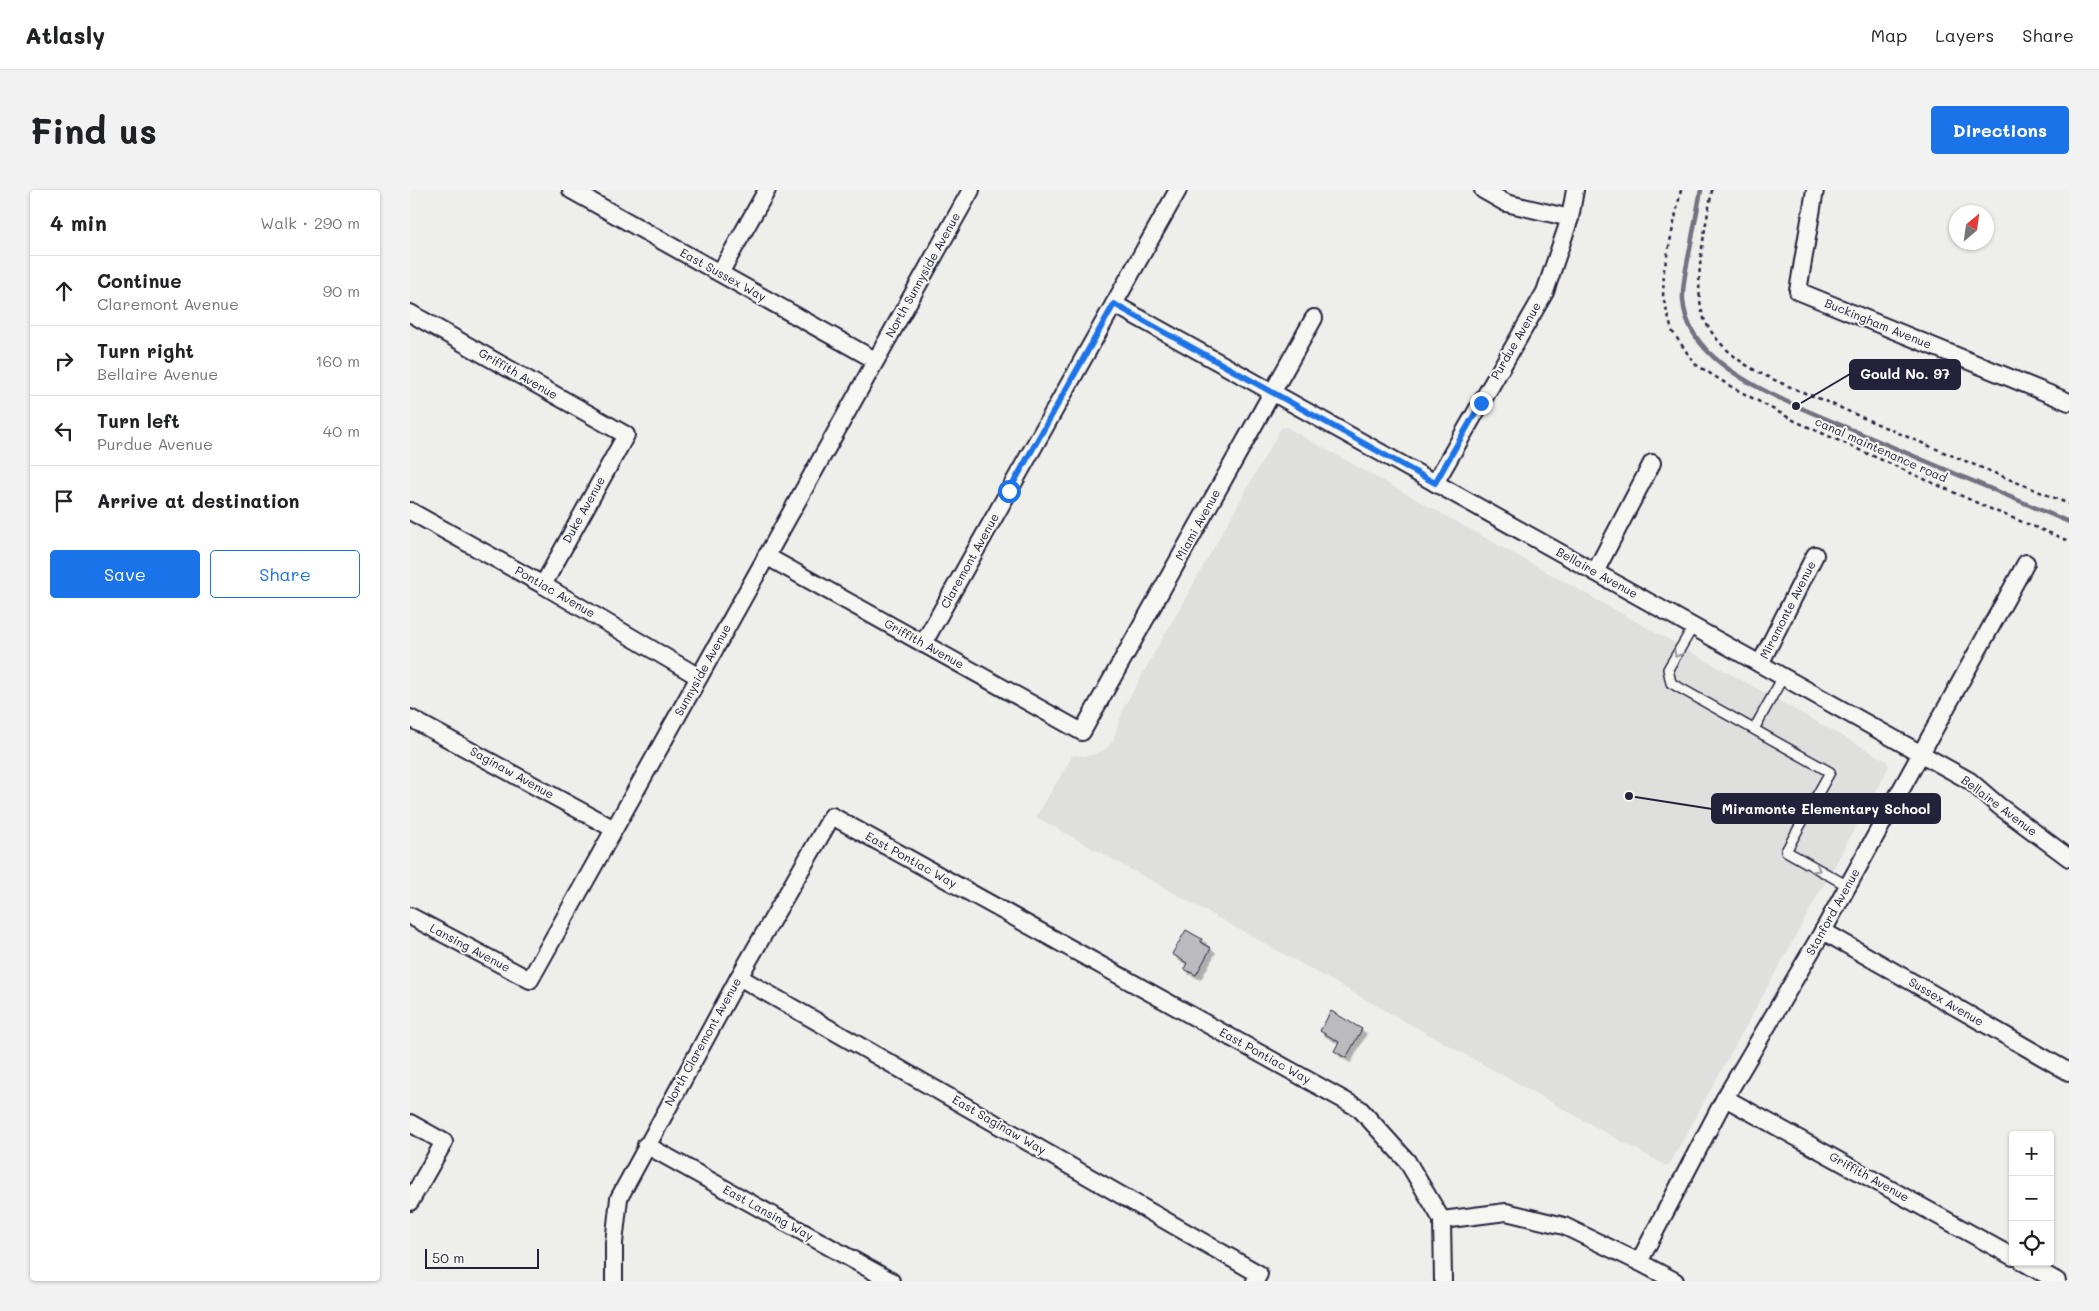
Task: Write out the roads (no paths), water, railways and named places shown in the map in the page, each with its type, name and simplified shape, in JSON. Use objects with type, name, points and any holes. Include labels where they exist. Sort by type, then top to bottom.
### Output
[{"type":"street","name":"East Sussex Way","points":[[571,190],[875,360]]},
{"type":"street","points":[[720,273],[767,190]]},
{"type":"street","name":"North Sunnyside Avenue","points":[[875,360],[971,190]]},
{"type":"street","name":"Claremont Avenue","points":[[923,644],[1178,190]]},
{"type":"street","points":[[1483,190],[1506,203],[1570,218]]},
{"type":"street","name":"Purdue Avenue","points":[[1435,483],[1545,292],[1570,218],[1575,190]]},
{"type":"street","name":"Buckingham Avenue","points":[[1815,190],[1798,291],[2069,402]]},
{"type":"street","name":"Bellaire Avenue","points":[[1114,304],[1970,781],[1999,806],[2068,856]]},
{"type":"street","name":"Griffith Avenue","points":[[410,313],[626,435]]},
{"type":"street","name":"Miami Avenue","points":[[1082,732],[1314,318]]},
{"type":"street","name":"Sunnyside Avenue","points":[[530,980],[875,360]]},
{"type":"street","name":"Duke Avenue","points":[[543,584],[626,435]]},
{"type":"street","points":[[1595,572],[1652,463]]},
{"type":"street","name":"Pontiac Avenue","points":[[410,511],[543,584],[699,677]]},
{"type":"street","name":"Miramonte Avenue","points":[[1760,664],[1815,555]]},
{"type":"street","name":"Griffith Avenue","points":[[766,556],[1082,732]]},
{"type":"street","name":"Stanford Avenue","points":[[1639,1262],[1725,1098],[1823,931],[2026,563]]},
{"type":"street","name":"Saginaw Avenue","points":[[410,718],[614,829]]},
{"type":"street","name":"North Claremont Avenue","points":[[614,1281],[614,1243],[619,1198],[646,1145],[739,977],[832,816]]},
{"type":"street","name":"East Pontiac Way","points":[[832,816],[1360,1109],[1407,1161],[1442,1220]]},
{"type":"street","name":"Lansing Avenue","points":[[410,916],[530,980]]},
{"type":"street","name":"Sussex Avenue","points":[[1823,931],[2069,1072]]},
{"type":"street","name":"East Saginaw Way","points":[[739,977],[1257,1277]]},
{"type":"street","name":"Griffith Avenue","points":[[1725,1098],[2009,1255]]},
{"type":"street","points":[[410,1123],[444,1142],[410,1202]]},
{"type":"street","name":"East Lansing Way","points":[[646,1145],[891,1281]]},
{"type":"street","points":[[1443,1281],[1442,1220],[1506,1212],[1564,1226],[1675,1281]]},
{"type":"street","points":[[2029,1266],[2056,1281]]},
{"type":"lane","points":[[1693,627],[1668,669],[1671,683],[1830,772],[1786,851],[1848,886]]},
{"type":"lane","points":[[1754,729],[1783,677]]},
{"type":"waterway","points":[[1701,190],[1684,277],[1683,300],[1687,320],[1696,337],[1709,353],[1742,378],[1796,406],[2069,522]]},
{"type":"place","name":"Gould No. 97","points":[[1796,406]]},
{"type":"place","name":"Miramonte Elementary School","points":[[1629,796]]}]
